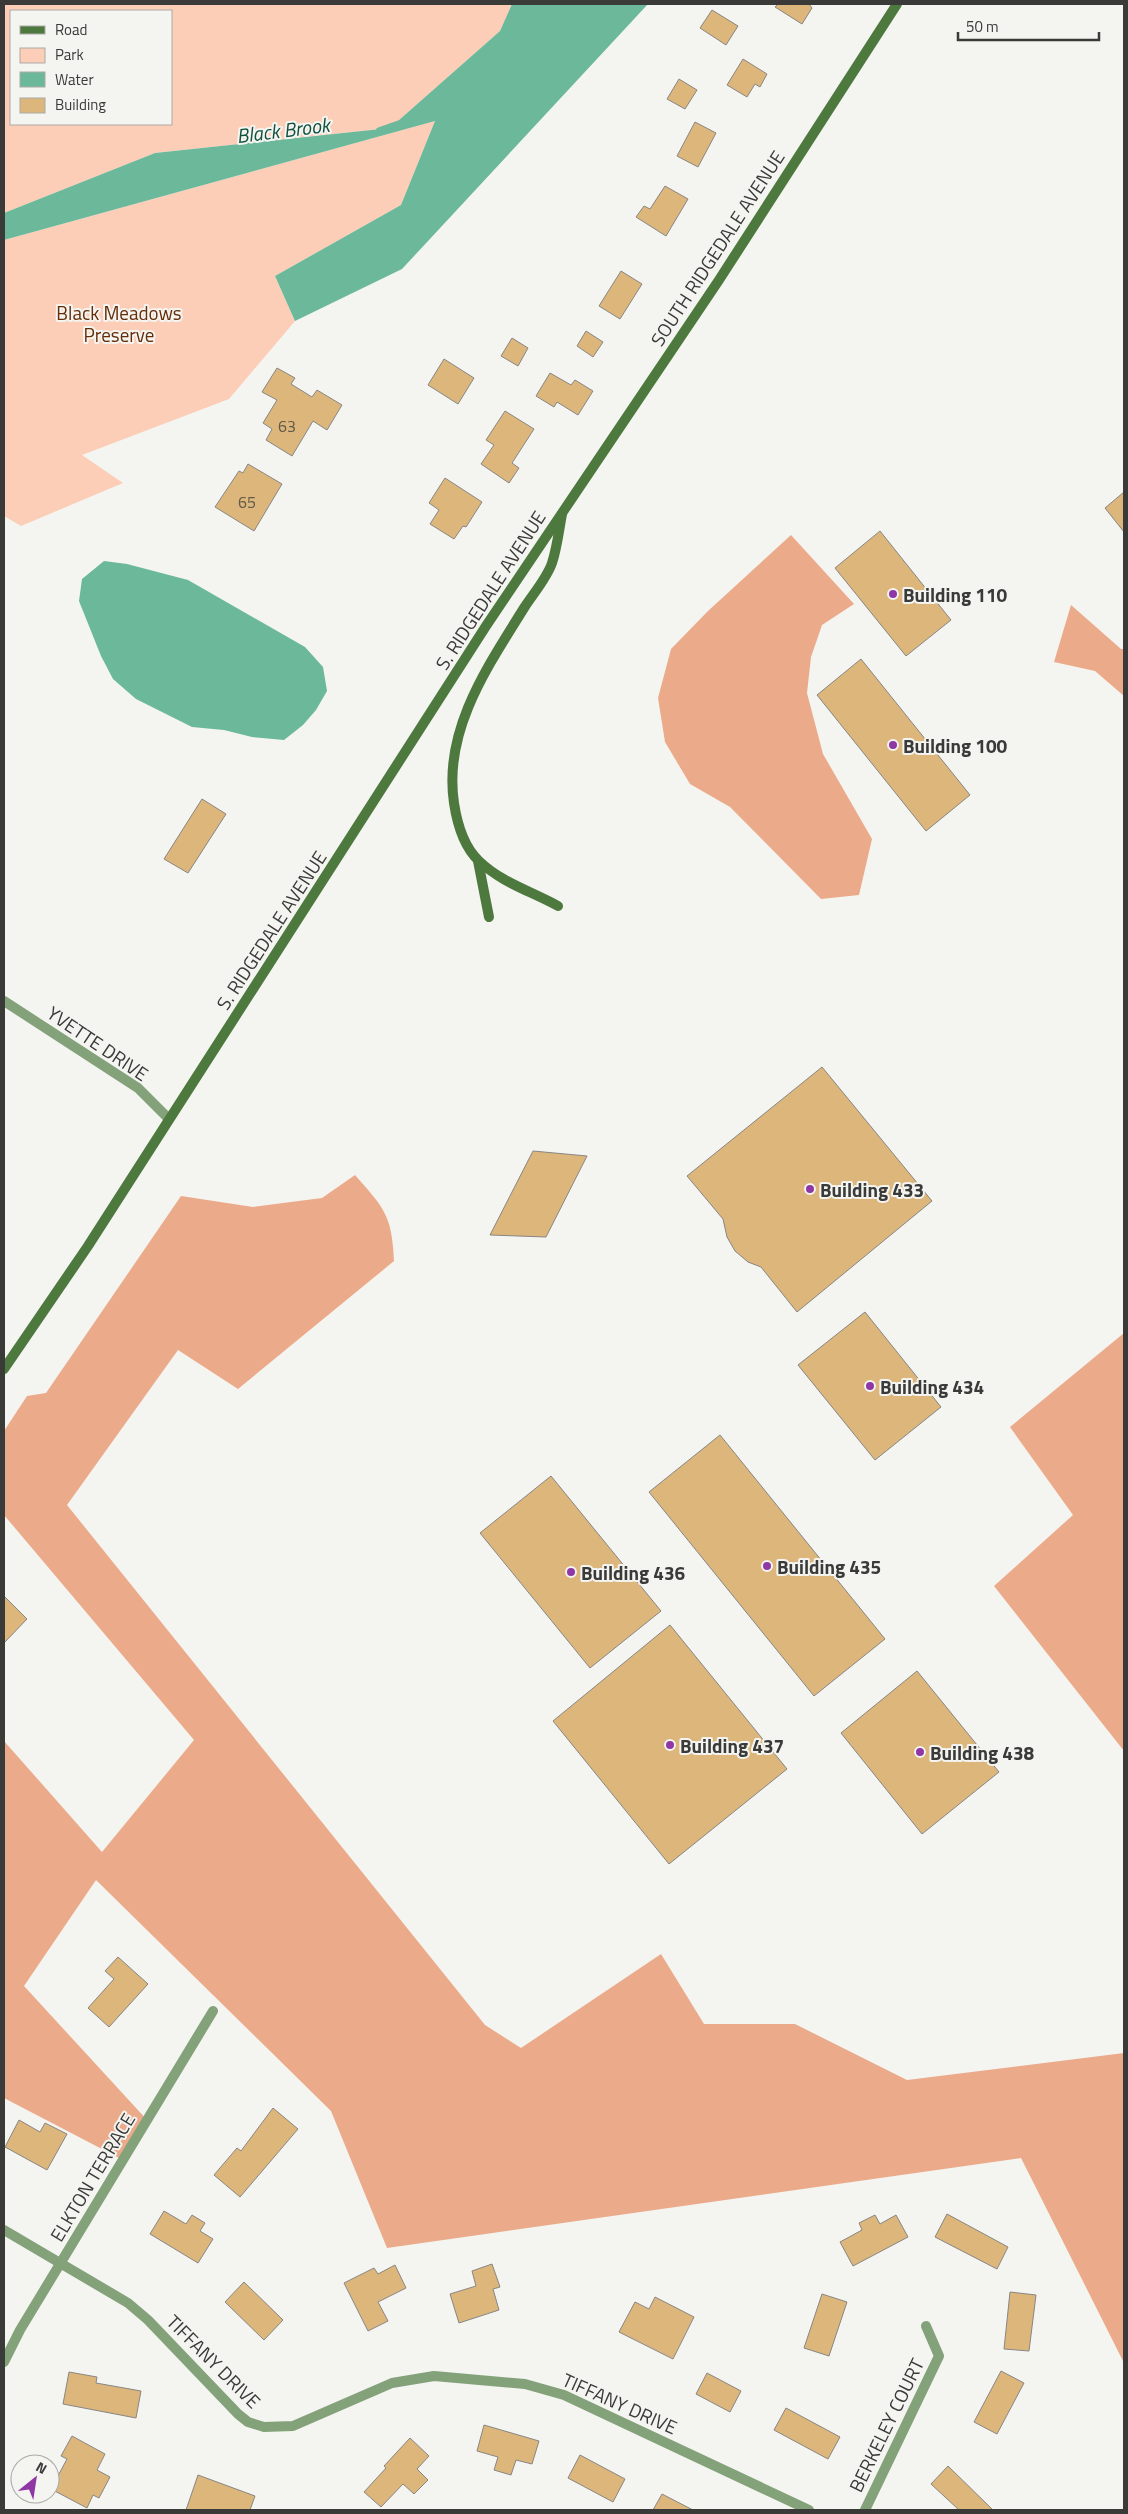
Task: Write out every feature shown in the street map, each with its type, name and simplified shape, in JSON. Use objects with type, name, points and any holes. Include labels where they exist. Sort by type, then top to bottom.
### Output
[{"type":"main road","name":"SOUTH RIDGEDALE AVENUE","points":[[564,509],[719,280],[897,4]]},
{"type":"main road","points":[[558,906],[510,884],[478,861],[465,841],[456,814],[452,788],[453,761],[461,725],[478,684],[552,564],[564,509]]},
{"type":"main road","name":"S. RIDGEDALE AVENUE","points":[[4,1369],[88,1246],[564,509]]},
{"type":"main road","points":[[478,861],[488,917]]},
{"type":"street","name":"YVETTE DRIVE","points":[[4,1001],[138,1088],[169,1119]]},
{"type":"street","name":"ELKTON TERRACE","points":[[4,2362],[61,2263],[213,2011]]},
{"type":"street","name":"TIFFANY DRIVE","points":[[4,2230],[128,2303],[155,2326],[238,2414],[248,2422],[264,2428],[293,2426],[392,2383],[418,2377],[434,2376],[525,2384],[564,2395],[809,2510]]},
{"type":"street","name":"BERKELEY COURT","points":[[865,2510],[939,2356],[926,2326]]},
{"type":"green space","points":[[4,4],[512,4],[500,31],[390,128],[155,153],[4,213]]},
{"type":"green space","name":"Black Meadows Preserve","points":[[435,121],[401,205],[275,276],[295,321],[229,399],[82,455],[123,483],[21,526],[4,516],[4,240]]},
{"type":"shaded area","points":[[791,535],[854,604],[822,625],[811,657],[807,693],[823,754],[872,839],[859,895],[821,899],[730,807],[690,784],[665,742],[658,698],[671,649],[708,611]]},
{"type":"shaded area","points":[[1071,605],[1121,649],[1124,649],[1124,696],[1095,671],[1054,662]]},
{"type":"shaded area","points":[[355,1175],[385,1213],[391,1233],[394,1261],[238,1389],[178,1350],[67,1505],[485,2025],[521,2048],[661,1954],[704,2024],[795,2024],[907,2080],[1124,2053],[1124,2363],[1021,2158],[387,2248],[331,2111],[96,1880],[24,1986],[148,2121],[121,2159],[4,2098],[4,1741],[102,1852],[194,1740],[4,1515],[4,1431],[27,1396],[46,1393],[181,1196],[253,1207],[322,1198]]},
{"type":"shaded area","points":[[1124,1333],[1124,1751],[994,1586],[1073,1515],[1010,1427]]},
{"type":"water","points":[[512,4],[648,4],[402,269],[295,321],[275,276],[401,205],[435,121],[4,240],[4,213],[155,153],[390,128],[500,31]]},
{"type":"water","points":[[104,561],[127,564],[188,580],[305,647],[323,667],[327,691],[316,710],[303,725],[284,740],[252,737],[224,730],[192,727],[136,699],[113,679],[101,656],[79,601],[82,579]]},
{"type":"building","points":[[778,4],[809,4],[812,8],[802,24],[775,7]]},
{"type":"building","points":[[712,10],[738,26],[726,45],[700,28]]},
{"type":"building","points":[[743,59],[767,74],[760,87],[755,84],[747,97],[727,85]]},
{"type":"building","points":[[679,79],[697,90],[685,109],[667,99]]},
{"type":"building","points":[[695,122],[716,133],[698,167],[677,156]]},
{"type":"building","points":[[665,186],[688,199],[666,236],[636,217],[644,206],[650,209]]},
{"type":"building","points":[[621,271],[642,284],[620,319],[599,306]]},
{"type":"building","points":[[586,331],[603,342],[593,357],[577,346]]},
{"type":"building","points":[[512,338],[528,348],[518,366],[501,356]]},
{"type":"building","points":[[444,359],[474,378],[458,404],[428,385]]},
{"type":"building","points":[[277,368],[295,378],[291,384],[312,397],[317,390],[342,405],[327,430],[313,421],[292,456],[266,440],[272,429],[263,423],[277,400],[262,392]]},
{"type":"building","points":[[550,373],[571,385],[575,380],[593,391],[578,415],[557,402],[554,407],[536,396]]},
{"type":"building","points":[[505,411],[534,429],[512,463],[519,468],[509,483],[481,464],[494,445],[486,440]]},
{"type":"building","points":[[248,464],[282,484],[254,531],[215,507],[239,471],[243,473]]},
{"type":"building","points":[[445,478],[482,502],[466,527],[463,526],[454,539],[430,524],[439,510],[429,503]]},
{"type":"building","points":[[1124,492],[1124,532],[1105,508]]},
{"type":"building","name":"Building 110","points":[[880,531],[951,620],[906,656],[835,568]]},
{"type":"building","name":"Building 100","points":[[861,659],[970,795],[926,831],[817,695]]},
{"type":"building","points":[[202,799],[226,814],[188,873],[164,859]]},
{"type":"building","name":"Building 433","points":[[822,1067],[932,1201],[797,1312],[761,1267],[748,1262],[735,1251],[727,1237],[723,1219],[687,1176]]},
{"type":"building","points":[[533,1151],[587,1156],[546,1237],[490,1235]]},
{"type":"building","name":"Building 434","points":[[865,1312],[941,1407],[875,1460],[798,1365]]},
{"type":"building","name":"Building 435","points":[[720,1435],[885,1639],[814,1696],[649,1492]]},
{"type":"building","name":"Building 436","points":[[551,1476],[661,1611],[590,1668],[480,1533]]},
{"type":"building","points":[[4,1596],[27,1619],[4,1643]]},
{"type":"building","name":"Building 437","points":[[670,1625],[787,1769],[669,1864],[553,1721]]},
{"type":"building","name":"Building 438","points":[[917,1671],[999,1772],[922,1834],[841,1733]]},
{"type":"building","points":[[118,1957],[148,1984],[109,2027],[88,2008],[114,1979],[105,1971]]},
{"type":"building","points":[[273,2108],[298,2129],[240,2197],[214,2175],[237,2148],[241,2151]]},
{"type":"building","points":[[19,2120],[40,2132],[45,2123],[67,2134],[47,2170],[5,2147]]},
{"type":"building","points":[[164,2211],[186,2224],[192,2215],[205,2223],[200,2231],[213,2239],[198,2263],[150,2234]]},
{"type":"building","points":[[947,2214],[1008,2247],[997,2269],[935,2237]]},
{"type":"building","points":[[875,2215],[880,2224],[896,2215],[908,2237],[853,2266],[840,2242],[862,2230],[859,2223]]},
{"type":"building","points":[[492,2264],[500,2287],[493,2289],[499,2310],[459,2323],[450,2294],[476,2286],[472,2271]]},
{"type":"building","points":[[395,2265],[406,2288],[378,2302],[388,2321],[368,2331],[344,2283],[374,2268],[378,2274]]},
{"type":"building","points":[[244,2282],[283,2320],[264,2340],[225,2302]]},
{"type":"building","points":[[1010,2292],[1036,2295],[1029,2351],[1004,2349]]},
{"type":"building","points":[[822,2294],[847,2302],[829,2356],[804,2348]]},
{"type":"building","points":[[655,2297],[694,2317],[673,2359],[619,2332],[635,2302],[649,2309]]},
{"type":"building","points":[[1001,2371],[1024,2383],[997,2434],[974,2422]]},
{"type":"building","points":[[69,2372],[97,2377],[96,2383],[141,2391],[136,2418],[63,2404]]},
{"type":"building","points":[[707,2373],[741,2391],[730,2412],[696,2394]]},
{"type":"building","points":[[786,2408],[840,2437],[828,2459],[774,2430]]},
{"type":"building","points":[[484,2425],[539,2441],[532,2464],[516,2460],[511,2475],[494,2470],[498,2457],[477,2451]]},
{"type":"building","points":[[72,2436],[105,2454],[97,2470],[110,2477],[99,2498],[93,2495],[87,2508],[60,2494],[60,2472],[67,2459],[61,2456]]},
{"type":"building","points":[[410,2438],[429,2456],[417,2469],[428,2480],[414,2494],[403,2484],[381,2507],[364,2492],[386,2468],[384,2466]]},
{"type":"building","points":[[580,2455],[625,2479],[613,2502],[568,2478]]},
{"type":"building","points":[[948,2466],[993,2510],[959,2510],[931,2484]]},
{"type":"building","points":[[198,2475],[255,2496],[250,2510],[186,2510]]},
{"type":"building","points":[[662,2494],[693,2510],[653,2510]]},
{"type":"waterway","name":"Black Brook","points":[[379,130],[399,123]]},
{"type":"place","name":"Building 110","points":[[893,594]]},
{"type":"place","name":"Building 100","points":[[893,745]]},
{"type":"place","name":"Building 433","points":[[810,1189]]},
{"type":"place","name":"Building 434","points":[[870,1386]]},
{"type":"place","name":"Building 435","points":[[767,1566]]},
{"type":"place","name":"Building 436","points":[[571,1572]]},
{"type":"place","name":"Building 437","points":[[670,1745]]},
{"type":"place","name":"Building 438","points":[[920,1752]]}]
